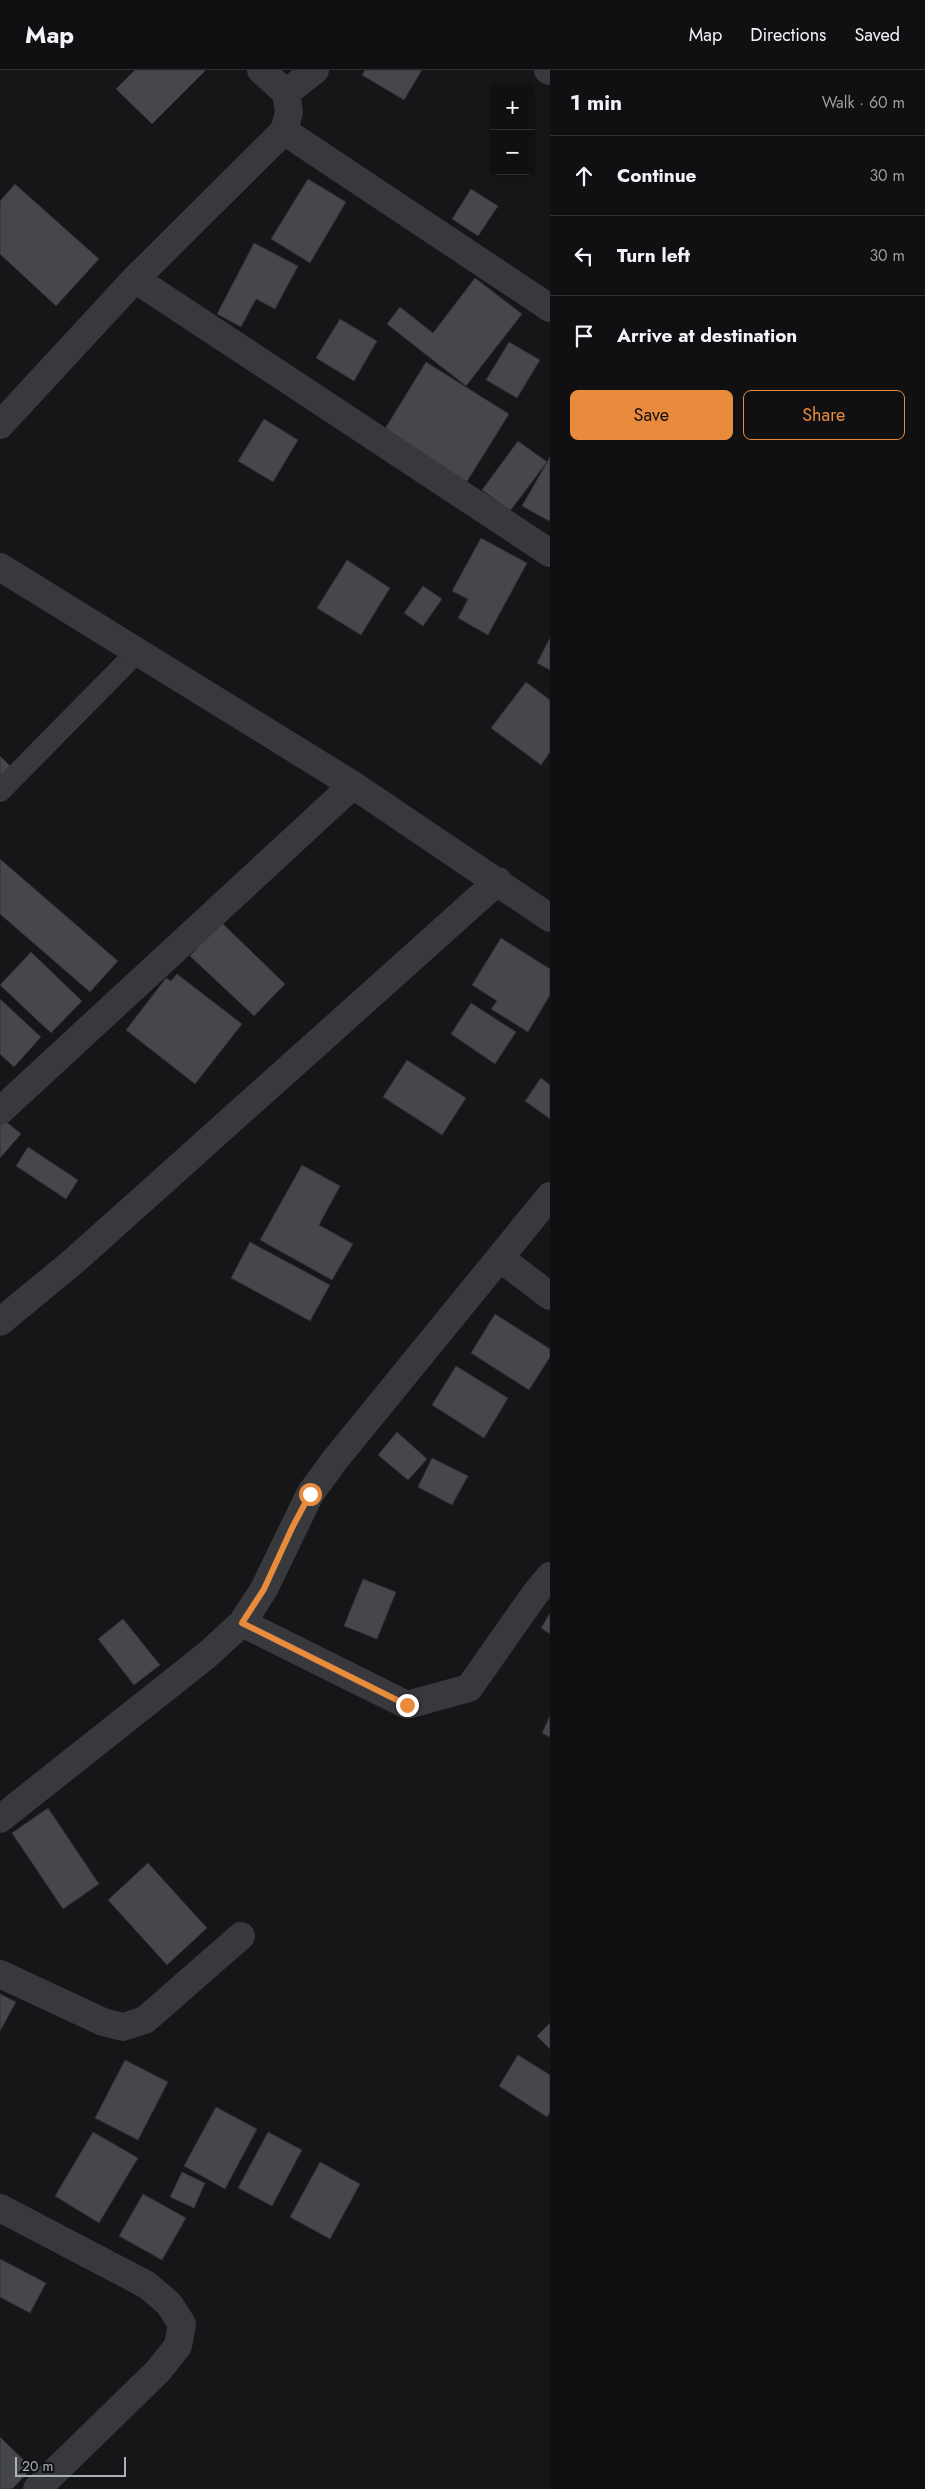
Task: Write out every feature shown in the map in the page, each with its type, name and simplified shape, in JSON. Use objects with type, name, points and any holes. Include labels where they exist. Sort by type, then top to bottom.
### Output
[{"type":"street","points":[[0,424],[135,278],[284,131],[288,112],[286,93],[261,70]]},
{"type":"street","points":[[286,93],[315,70]]},
{"type":"street","points":[[284,131],[550,308]]},
{"type":"street","points":[[135,278],[550,553]]},
{"type":"street","points":[[0,567],[353,785],[498,881],[550,918]]},
{"type":"street","points":[[0,1111],[353,785]]},
{"type":"street","points":[[0,1322],[75,1260],[498,881]]},
{"type":"street","points":[[0,1819],[207,1655],[242,1623],[264,1589],[310,1494],[334,1461],[550,1196]]},
{"type":"street","points":[[500,1258],[550,1296]]},
{"type":"street","points":[[242,1623],[407,1705],[469,1688],[535,1594],[550,1576]]},
{"type":"street","points":[[0,1974],[103,2022],[123,2027],[145,2020],[241,1936]]},
{"type":"street","points":[[0,2208],[147,2285],[168,2304],[182,2324],[178,2346],[158,2371],[37,2489]]},
{"type":"lane","points":[[0,791],[137,652]]},
{"type":"building","points":[[135,70],[205,71],[152,124],[116,89]]},
{"type":"building","points":[[365,70],[422,70],[404,100],[362,75]]},
{"type":"building","points":[[308,179],[346,202],[310,263],[271,239]]},
{"type":"building","points":[[15,184],[99,259],[56,306],[0,254],[0,201]]},
{"type":"building","points":[[471,189],[498,206],[478,236],[452,219]]},
{"type":"building","points":[[254,243],[298,266],[275,309],[256,299],[241,327],[217,314]]},
{"type":"building","points":[[475,278],[522,314],[466,386],[387,324],[400,307],[433,333]]},
{"type":"building","points":[[340,319],[377,341],[354,381],[316,358]]},
{"type":"building","points":[[509,342],[540,360],[517,398],[486,380]]},
{"type":"building","points":[[426,362],[509,414],[466,483],[383,432]]},
{"type":"building","points":[[264,419],[298,440],[273,482],[238,461]]},
{"type":"building","points":[[518,441],[547,462],[510,511],[482,490]]},
{"type":"building","points":[[550,457],[550,519],[549,521],[522,506]]},
{"type":"building","points":[[481,538],[527,563],[488,635],[458,618],[468,599],[452,591]]},
{"type":"building","points":[[347,560],[390,588],[361,635],[317,608]]},
{"type":"building","points":[[423,586],[442,599],[423,626],[404,613]]},
{"type":"building","points":[[550,638],[550,670],[537,663]]},
{"type":"building","points":[[526,682],[550,700],[550,752],[541,765],[491,728]]},
{"type":"building","points":[[0,756],[12,768],[0,779]]},
{"type":"building","points":[[0,859],[118,961],[90,992],[0,914]]},
{"type":"building","points":[[221,922],[285,984],[254,1016],[190,956]]},
{"type":"building","points":[[501,938],[550,969],[550,995],[528,1032],[491,1009],[497,1001],[472,985]]},
{"type":"building","points":[[31,952],[82,1001],[51,1033],[0,985]]},
{"type":"building","points":[[177,974],[242,1024],[195,1084],[126,1030],[166,978],[171,981]]},
{"type":"building","points":[[0,999],[41,1037],[14,1067],[0,1054]]},
{"type":"building","points":[[471,1003],[516,1032],[495,1064],[451,1034]]},
{"type":"building","points":[[407,1060],[466,1098],[442,1135],[383,1097]]},
{"type":"building","points":[[541,1078],[550,1085],[550,1119],[525,1101]]},
{"type":"building","points":[[3,1119],[21,1134],[0,1158],[0,1123]]},
{"type":"building","points":[[28,1147],[78,1180],[66,1199],[16,1166]]},
{"type":"building","points":[[302,1165],[340,1186],[319,1225],[353,1244],[332,1280],[260,1240]]},
{"type":"building","points":[[250,1242],[330,1285],[310,1321],[231,1278]]},
{"type":"building","points":[[495,1314],[550,1349],[550,1357],[529,1390],[471,1353]]},
{"type":"building","points":[[456,1366],[508,1398],[484,1438],[432,1405]]},
{"type":"building","points":[[397,1432],[427,1459],[408,1480],[378,1455]]},
{"type":"building","points":[[432,1458],[468,1476],[452,1505],[418,1487]]},
{"type":"building","points":[[363,1579],[396,1592],[377,1639],[344,1626]]},
{"type":"building","points":[[550,1613],[550,1634],[541,1628]]},
{"type":"building","points":[[123,1619],[160,1665],[134,1685],[98,1639]]},
{"type":"building","points":[[550,1716],[550,1737],[542,1733]]},
{"type":"building","points":[[48,1808],[99,1884],[63,1909],[12,1833]]},
{"type":"building","points":[[148,1863],[207,1928],[167,1965],[108,1900]]},
{"type":"building","points":[[0,1994],[16,2002],[0,2031]]},
{"type":"building","points":[[550,2023],[550,2049],[537,2036]]},
{"type":"building","points":[[518,2055],[550,2075],[550,2112],[547,2117],[499,2086]]},
{"type":"building","points":[[125,2060],[168,2082],[138,2140],[95,2118]]},
{"type":"building","points":[[216,2107],[257,2129],[225,2189],[184,2166]]},
{"type":"building","points":[[93,2132],[138,2158],[99,2223],[55,2196]]},
{"type":"building","points":[[268,2132],[302,2150],[272,2206],[238,2188]]},
{"type":"building","points":[[320,2162],[360,2184],[330,2239],[290,2217]]},
{"type":"building","points":[[182,2172],[205,2183],[194,2208],[170,2197]]},
{"type":"building","points":[[143,2194],[186,2218],[162,2260],[119,2236]]},
{"type":"building","points":[[0,2259],[46,2283],[30,2313],[0,2297]]},
{"type":"building","points":[[0,2437],[32,2468],[12,2489],[0,2489]]},
{"type":"route","points":[[310,1494],[264,1589],[242,1623],[407,1705]]}]
